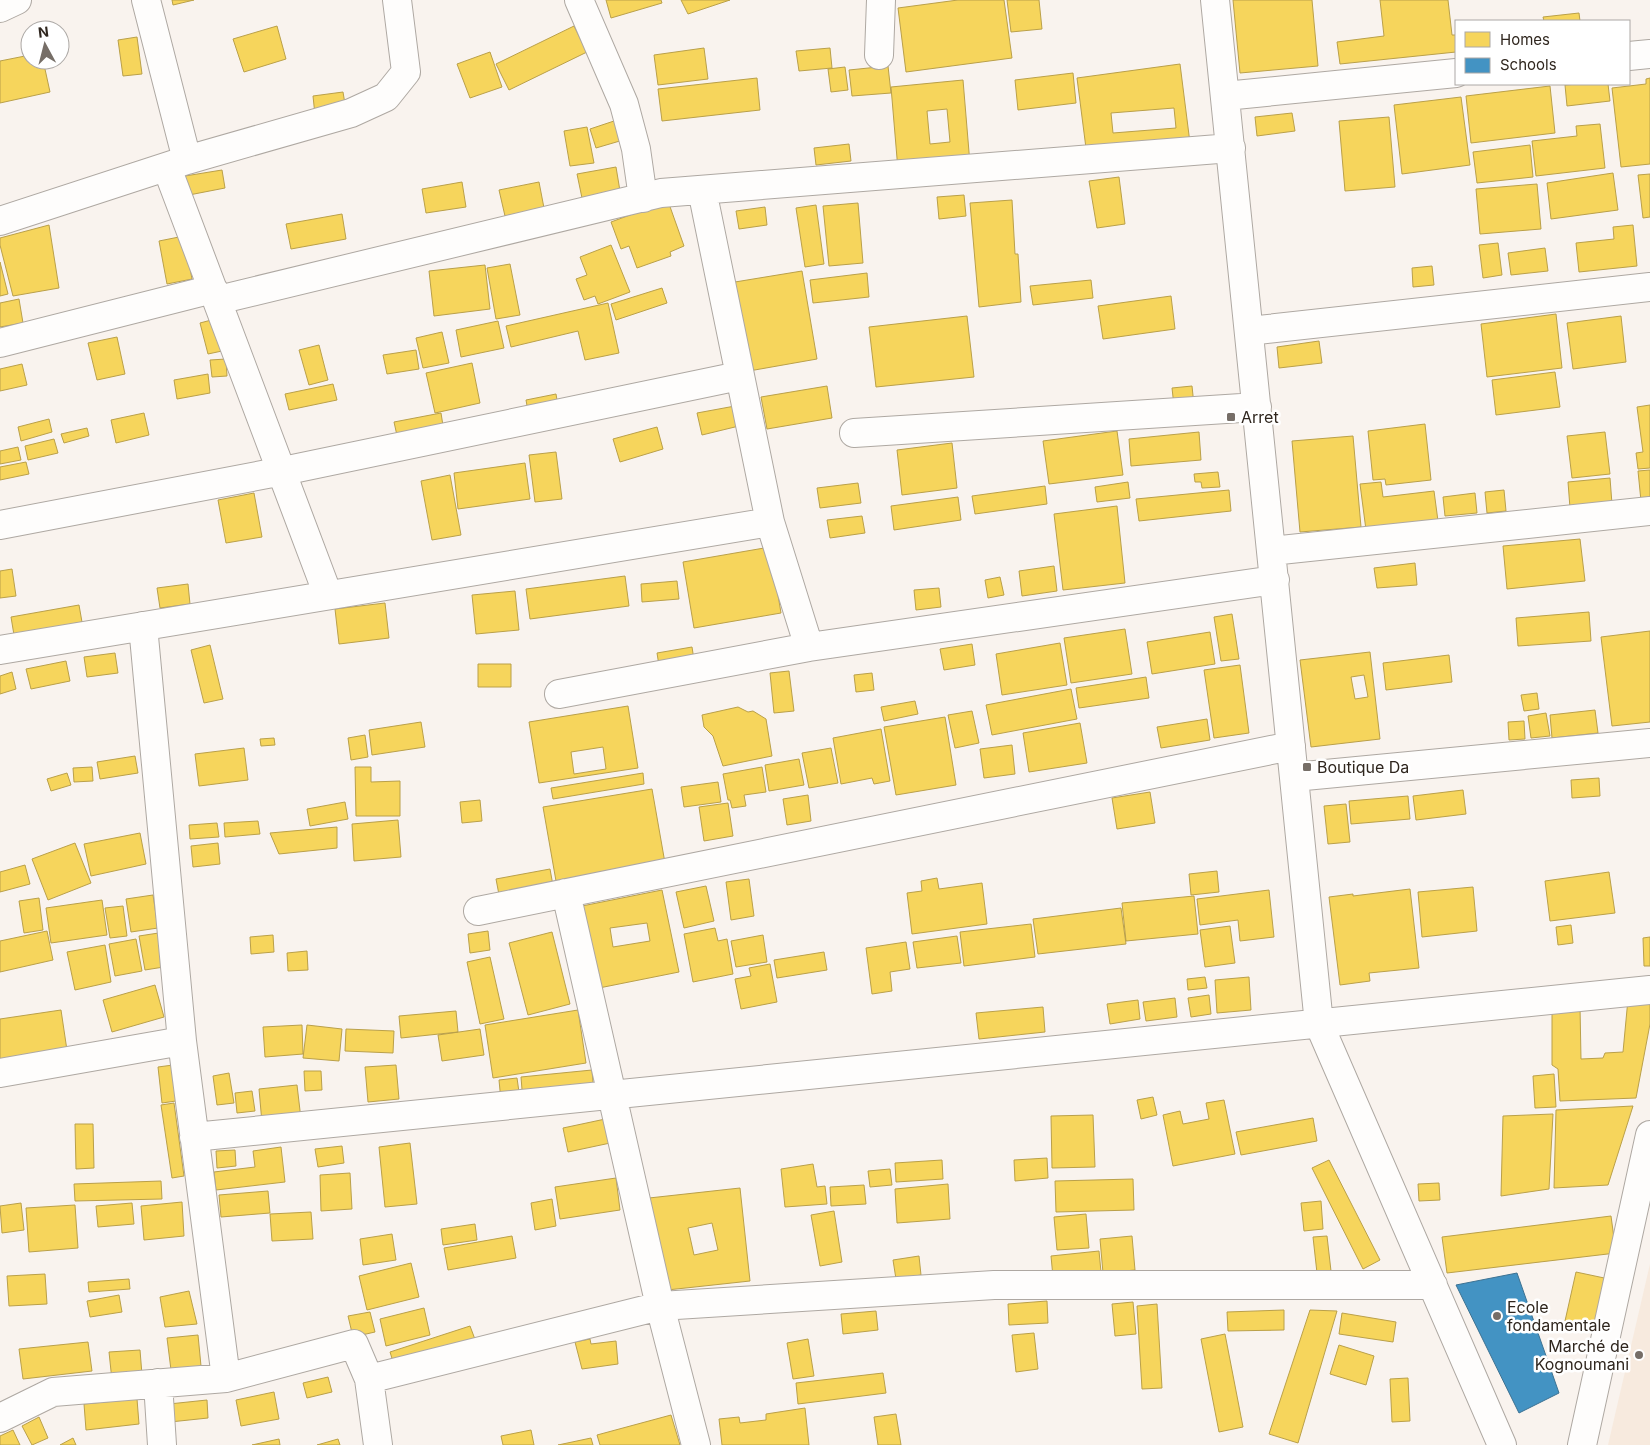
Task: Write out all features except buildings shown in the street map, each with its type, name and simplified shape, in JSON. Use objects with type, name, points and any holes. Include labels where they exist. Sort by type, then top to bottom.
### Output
[{"type":"street","points":[[0,8],[16,0]]},
{"type":"street","points":[[146,0],[177,164],[215,295],[283,471],[328,595]]},
{"type":"street","points":[[0,221],[177,164],[351,113],[386,97],[406,72],[397,0]]},
{"type":"street","points":[[579,0],[624,104],[636,149],[643,198]]},
{"type":"street","points":[[880,55],[881,0]]},
{"type":"street","points":[[1215,0],[1319,1024],[1502,1445]]},
{"type":"street","points":[[1630,56],[1650,54]]},
{"type":"street","points":[[1225,96],[1455,73]]},
{"type":"street","points":[[0,343],[661,193],[1230,148]]},
{"type":"street","points":[[702,190],[770,522],[809,647]]},
{"type":"street","points":[[1249,330],[1650,287]]},
{"type":"street","points":[[0,525],[283,471],[739,376]]},
{"type":"street","points":[[854,433],[1257,407]]},
{"type":"street","points":[[1272,551],[1650,511]]},
{"type":"street","points":[[0,650],[770,522]]},
{"type":"street","points":[[559,694],[809,647],[1274,580]]},
{"type":"street","points":[[143,626],[182,1040],[226,1378]]},
{"type":"street","points":[[1294,777],[1650,743]]},
{"type":"street","points":[[478,911],[1291,746]]},
{"type":"street","points":[[566,893],[660,1306],[696,1445]]},
{"type":"street","points":[[194,1137],[1650,990]]},
{"type":"street","points":[[0,1073],[182,1040]]},
{"type":"street","points":[[1582,1445],[1650,1135]]},
{"type":"street","points":[[369,1379],[660,1306],[994,1285],[1433,1285]]},
{"type":"street","points":[[0,1414],[53,1392],[226,1378],[354,1344],[369,1379],[378,1445]]},
{"type":"street","points":[[158,1383],[162,1445]]},
{"type":"shaded area","name":"Marché de Kognoumani","points":[[1650,1264],[1650,1445],[1608,1445]]},
{"type":"place","name":"Arret","points":[[1231,417]]},
{"type":"place","name":"Boutique Da","points":[[1307,767]]},
{"type":"place","name":"Ecole fondamentale","points":[[1497,1316]]},
{"type":"place","name":"Marché de Kognoumani","points":[[1639,1355]]}]
